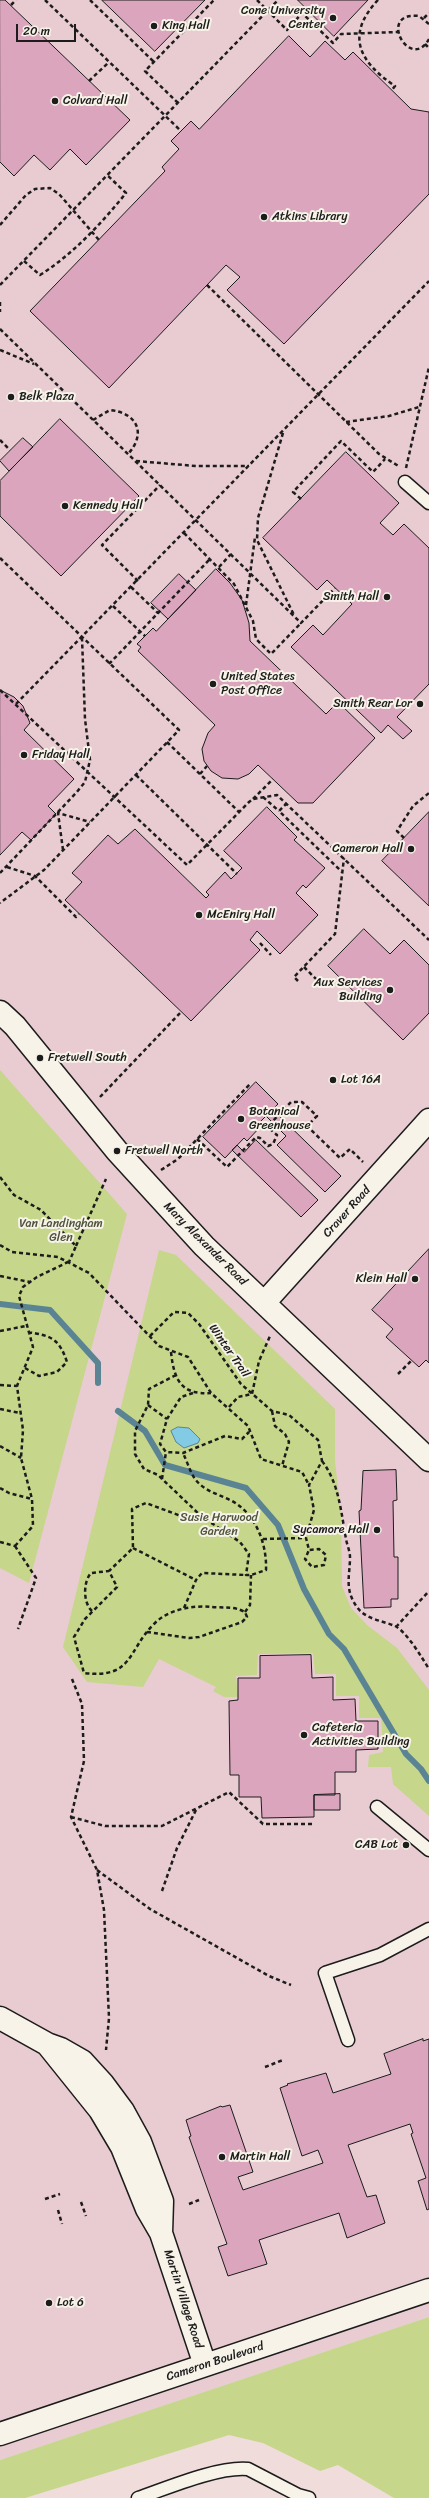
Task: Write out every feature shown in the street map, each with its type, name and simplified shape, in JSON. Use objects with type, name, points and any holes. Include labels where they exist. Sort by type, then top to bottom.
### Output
[{"type":"street","name":"Mary Alexander Road","points":[[0,1012],[15,1026],[96,1125],[168,1207],[264,1303],[429,1460]]},
{"type":"street","name":"Craver Road","points":[[264,1303],[429,1120]]},
{"type":"street","name":"Martin Village Road","points":[[0,2018],[82,2061],[103,2084],[123,2111],[140,2142],[162,2201],[161,2233],[205,2365]]},
{"type":"street","name":"Cameron Boulevard","points":[[0,2434],[429,2290]]},
{"type":"lane","points":[[405,482],[429,503]]},
{"type":"lane","points":[[377,1807],[429,1850]]},
{"type":"lane","points":[[348,2040],[325,1973],[380,1955],[429,1928]]},
{"type":"lane","points":[[138,2498],[215,2473],[241,2468],[248,2469],[298,2495],[310,2498]]},
{"type":"path","points":[[10,5],[16,0]]},
{"type":"path","points":[[45,0],[181,131]]},
{"type":"path","points":[[90,0],[154,62]]},
{"type":"path","points":[[178,103],[145,71],[214,0]]},
{"type":"path","points":[[257,0],[287,30],[302,13],[333,43],[342,34],[398,32]]},
{"type":"path","points":[[0,285],[278,0]]},
{"type":"path","points":[[378,0],[366,14],[359,33],[362,55],[374,69],[395,86],[392,90]]},
{"type":"path","points":[[424,18],[429,13]]},
{"type":"path","points":[[429,24],[424,18],[409,16],[400,23],[398,32],[400,39],[408,47],[418,48],[425,44],[429,39]]},
{"type":"path","points":[[425,44],[429,48]]},
{"type":"path","points":[[90,81],[109,62]]},
{"type":"path","points":[[24,261],[40,275],[52,268],[91,232],[126,193],[107,175]]},
{"type":"path","points":[[0,225],[26,195],[42,188],[54,189],[99,240]]},
{"type":"path","points":[[16,704],[138,581],[429,281]]},
{"type":"path","points":[[207,285],[385,459],[406,470],[429,367]]},
{"type":"path","points":[[0,302],[0,312]]},
{"type":"path","points":[[0,329],[301,622]]},
{"type":"path","points":[[0,350],[38,366]]},
{"type":"path","points":[[346,422],[389,416],[420,407]]},
{"type":"path","points":[[93,420],[110,410],[123,412],[132,419],[138,427],[138,440],[128,454]]},
{"type":"path","points":[[246,606],[256,532],[269,476],[284,430]]},
{"type":"path","points":[[0,440],[10,450]]},
{"type":"path","points":[[301,499],[293,492],[341,441],[373,472],[385,459]]},
{"type":"path","points":[[136,461],[196,466],[249,466]]},
{"type":"path","points":[[138,581],[102,545],[160,485]]},
{"type":"path","points":[[256,532],[261,551],[295,617]]},
{"type":"path","points":[[184,533],[234,584],[246,606],[256,639],[272,654],[335,588]]},
{"type":"path","points":[[219,567],[231,554]]},
{"type":"path","points":[[0,558],[179,730],[63,850],[35,876],[0,903]]},
{"type":"path","points":[[109,664],[210,559]]},
{"type":"path","points":[[131,587],[158,613]]},
{"type":"path","points":[[113,606],[145,636]]},
{"type":"path","points":[[0,872],[58,813],[85,782],[90,760],[85,720],[82,638]]},
{"type":"path","points":[[0,690],[186,865],[272,779]]},
{"type":"path","points":[[167,742],[239,812]]},
{"type":"path","points":[[200,774],[207,766]]},
{"type":"path","points":[[136,775],[237,874]]},
{"type":"path","points":[[259,793],[342,872]]},
{"type":"path","points":[[404,838],[397,831],[413,806],[429,793]]},
{"type":"path","points":[[253,799],[263,796],[277,795],[287,803],[429,940]]},
{"type":"path","points":[[279,811],[287,803]]},
{"type":"path","points":[[58,813],[90,822]]},
{"type":"path","points":[[58,813],[63,850]]},
{"type":"path","points":[[298,981],[294,977],[335,934],[344,858]]},
{"type":"path","points":[[6,867],[35,876],[76,917],[79,914]]},
{"type":"path","points":[[260,943],[271,955]]},
{"type":"path","points":[[304,966],[320,983]]},
{"type":"path","points":[[98,1099],[181,1012]]},
{"type":"path","points":[[156,1172],[171,1165],[251,1083]]},
{"type":"path","points":[[197,1139],[227,1167],[256,1137],[260,1138],[268,1146],[273,1144],[277,1135],[270,1129],[270,1124],[291,1102],[302,1102],[317,1116],[307,1126],[340,1158],[350,1149],[364,1163]]},
{"type":"path","points":[[0,1177],[14,1195],[40,1210],[76,1246]]},
{"type":"path","points":[[15,1546],[32,1526],[32,1499],[21,1458],[24,1430],[16,1386],[33,1347],[24,1321],[19,1296],[23,1287],[69,1262],[106,1179]]},
{"type":"path","points":[[0,1245],[12,1252],[58,1257],[88,1273],[160,1346],[171,1352],[188,1357],[211,1393],[229,1407],[248,1426],[249,1432],[261,1459],[302,1472],[309,1485],[314,1510],[306,1538],[309,1550],[305,1559],[312,1567],[324,1565],[326,1555],[319,1549],[309,1550]]},
{"type":"path","points":[[0,1276],[31,1282]]},
{"type":"path","name":"Winter Trail","points":[[150,1336],[174,1312],[188,1313],[199,1324],[241,1384],[272,1411],[289,1415],[318,1440],[322,1461],[329,1471],[344,1515],[350,1556],[347,1579],[350,1594],[357,1608],[378,1621],[396,1627]]},
{"type":"path","points":[[0,1331],[26,1326]]},
{"type":"path","points":[[25,1368],[39,1376],[57,1372],[67,1362],[62,1346],[46,1335],[28,1332]]},
{"type":"path","points":[[229,1407],[238,1397],[252,1394],[259,1362],[270,1335]]},
{"type":"path","points":[[171,1352],[176,1375],[184,1389],[193,1394]]},
{"type":"path","points":[[398,1374],[412,1360]]},
{"type":"path","points":[[176,1375],[149,1389],[148,1404],[145,1413],[135,1431],[135,1454],[144,1468],[158,1475],[201,1516],[240,1542],[249,1554],[246,1575]]},
{"type":"path","points":[[0,1385],[16,1386]]},
{"type":"path","points":[[162,1480],[166,1452],[160,1444],[167,1419],[173,1414],[181,1397],[193,1394],[211,1393]]},
{"type":"path","points":[[148,1404],[167,1419]]},
{"type":"path","points":[[0,1409],[20,1413]]},
{"type":"path","points":[[272,1411],[275,1426],[285,1434],[289,1442],[282,1466]]},
{"type":"path","points":[[166,1452],[183,1453],[225,1436],[242,1439],[249,1432]]},
{"type":"path","points":[[0,1446],[21,1458]]},
{"type":"path","points":[[183,1453],[195,1479],[214,1495],[232,1501],[252,1519],[263,1539],[266,1553],[266,1570],[251,1575],[202,1573],[196,1580],[184,1608]]},
{"type":"path","points":[[309,1485],[322,1461]]},
{"type":"path","points":[[0,1488],[9,1493],[32,1499]]},
{"type":"path","points":[[92,1612],[86,1603],[87,1577],[91,1573],[108,1572],[133,1548],[132,1509],[146,1503],[189,1519],[201,1516]]},
{"type":"path","points":[[263,1539],[306,1538]]},
{"type":"path","points":[[0,1542],[15,1546],[36,1578],[18,1630]]},
{"type":"path","points":[[133,1548],[196,1580]]},
{"type":"path","points":[[108,1572],[117,1587],[106,1596],[99,1607],[92,1612],[74,1637],[84,1674],[99,1675],[119,1669],[131,1659],[147,1632],[155,1622],[184,1608],[200,1606],[225,1606],[245,1612]]},
{"type":"path","points":[[245,1612],[250,1605],[251,1575]]},
{"type":"path","points":[[429,1591],[396,1627],[410,1641],[429,1669]]},
{"type":"path","points":[[147,1632],[173,1637],[199,1637],[242,1622],[247,1617],[245,1612]]},
{"type":"path","points":[[72,1679],[82,1704],[84,1760],[71,1817],[97,1870],[104,1910],[109,2018],[106,2050]]},
{"type":"path","points":[[71,1817],[105,1826],[162,1826],[229,1792],[263,1824],[313,1824]]},
{"type":"path","points":[[162,1891],[177,1848],[198,1808]]},
{"type":"path","points":[[97,1870],[150,1909],[269,1976],[291,1985]]},
{"type":"path","points":[[265,2066],[283,2060]]},
{"type":"path","points":[[45,2199],[60,2194]]},
{"type":"path","points":[[189,2204],[199,2200]]},
{"type":"path","points":[[81,2202],[86,2216]]},
{"type":"path","points":[[58,2210],[62,2224]]},
{"type":"shaded area","points":[[0,0],[429,0],[429,2317],[0,2460]]},
{"type":"green space","name":"Van Landingham Glen","points":[[0,1070],[127,1214],[29,1583],[0,1568]]},
{"type":"green space","name":"Susie Harwood Garden","points":[[159,1250],[176,1255],[335,1409],[335,1461],[341,1514],[342,1586],[351,1608],[367,1625],[397,1648],[429,1690],[429,1816],[393,1784],[391,1767],[368,1767],[369,1755],[383,1752],[381,1718],[359,1718],[359,1696],[336,1696],[336,1674],[315,1674],[313,1653],[258,1654],[257,1675],[236,1676],[238,1697],[224,1697],[213,1691],[216,1687],[159,1659],[143,1687],[87,1682],[63,1647]]},
{"type":"green space","points":[[429,2317],[429,2498],[394,2498],[338,2465],[320,2471],[263,2443],[229,2435],[25,2498],[0,2498],[0,2460]]},
{"type":"water","points":[[178,1427],[189,1428],[200,1439],[198,1443],[184,1448],[176,1442],[171,1431]]},
{"type":"building","name":"Colvard Hall","points":[[0,0],[5,0],[130,120],[86,165],[70,149],[50,170],[34,155],[14,176],[0,162]]},
{"type":"building","name":"King Hall","points":[[102,0],[205,0],[155,51]]},
{"type":"building","name":"Cone University Center","points":[[298,0],[368,0],[334,36]]},
{"type":"building","name":"Atkins Library","points":[[289,36],[310,57],[325,41],[345,60],[353,52],[411,109],[429,112],[429,194],[284,344],[227,290],[240,277],[226,265],[109,388],[30,311],[165,171],[162,167],[179,149],[171,141],[191,121],[199,129]]},
{"type":"building","name":"Kennedy Hall","points":[[60,419],[139,496],[61,576],[0,516],[0,481]]},
{"type":"building","points":[[23,438],[33,447],[9,471],[0,461]]},
{"type":"building","name":"Smith Hall","points":[[346,452],[399,503],[380,523],[393,535],[404,524],[429,548],[429,684],[397,717],[412,731],[403,739],[388,725],[381,733],[291,647],[313,625],[323,635],[352,604],[327,580],[317,590],[263,538]]},
{"type":"building","points":[[216,569],[230,583],[242,600],[249,623],[250,641],[326,714],[338,702],[375,738],[313,803],[298,803],[258,765],[249,774],[238,779],[222,778],[211,771],[204,761],[202,749],[208,733],[215,725],[138,651],[141,647],[137,644],[153,628],[156,631]]},
{"type":"building","points":[[179,574],[196,590],[168,619],[151,603]]},
{"type":"building","name":"Friday Hall","points":[[0,690],[14,697],[23,706],[30,723],[24,730],[74,779],[48,806],[56,814],[31,840],[22,832],[0,855]]},
{"type":"building","name":"McEniry Hall","points":[[267,807],[297,837],[294,840],[325,868],[306,888],[303,885],[296,893],[318,915],[280,954],[257,931],[250,940],[260,950],[191,1021],[65,900],[82,882],[72,873],[108,835],[118,844],[135,829],[206,898],[209,895],[206,892],[225,872],[231,879],[242,868],[224,851]]},
{"type":"building","name":"Cameron Hall","points":[[429,812],[429,906],[382,861]]},
{"type":"building","name":"Aux Services Building","points":[[364,929],[390,954],[404,940],[429,965],[429,1013],[403,1040],[328,966]]},
{"type":"building","name":"Botanical Greenhouse","points":[[256,1082],[278,1104],[259,1123],[262,1125],[247,1141],[244,1138],[225,1158],[203,1137]]},
{"type":"building","points":[[272,1109],[341,1176],[325,1192],[277,1145],[286,1136],[266,1116]]},
{"type":"building","points":[[256,1140],[318,1200],[301,1217],[232,1150],[237,1145],[244,1152]]},
{"type":"building","name":"Klein Hall","points":[[429,1249],[429,1363],[426,1360],[419,1367],[386,1337],[393,1329],[372,1310]]},
{"type":"building","name":"Sycamore Hall","points":[[396,1470],[397,1500],[393,1501],[394,1557],[398,1557],[398,1599],[391,1599],[391,1607],[364,1608],[359,1511],[361,1510],[363,1471]]},
{"type":"building","name":"Cafeteria Activities Building","points":[[311,1655],[312,1678],[333,1677],[333,1700],[355,1699],[356,1721],[378,1721],[378,1749],[356,1750],[356,1772],[335,1772],[335,1795],[314,1795],[314,1817],[262,1818],[261,1797],[239,1797],[239,1775],[230,1775],[229,1701],[238,1700],[238,1678],[260,1678],[260,1656]]},
{"type":"building","points":[[340,1794],[340,1810],[314,1810],[314,1795]]},
{"type":"building","name":"Martin Hall","points":[[423,2039],[423,2041],[429,2039],[429,2209],[427,2210],[418,2181],[426,2178],[411,2134],[413,2133],[410,2124],[348,2145],[367,2197],[376,2195],[385,2223],[347,2238],[339,2213],[259,2240],[267,2264],[228,2276],[218,2247],[227,2244],[189,2137],[191,2136],[186,2120],[221,2106],[230,2105],[253,2172],[238,2177],[243,2190],[323,2163],[318,2150],[302,2156],[280,2088],[288,2085],[287,2084],[326,2073],[333,2093],[391,2074],[384,2054]]},
{"type":"waterway","points":[[0,1304],[50,1310],[98,1363],[98,1383]]},
{"type":"waterway","points":[[118,1411],[145,1431],[165,1465],[246,1488],[278,1525],[304,1589],[329,1634],[344,1649],[406,1754],[421,1769],[429,1781]]},
{"type":"place","name":"Cone University Center","points":[[333,18]]},
{"type":"place","name":"King Hall","points":[[154,26]]},
{"type":"place","name":"Colvard Hall","points":[[55,101]]},
{"type":"place","name":"Atkins Library","points":[[264,217]]},
{"type":"place","name":"Belk Plaza","points":[[11,397]]},
{"type":"place","name":"Kennedy Hall","points":[[65,506]]},
{"type":"place","name":"Smith Hall","points":[[387,597]]},
{"type":"place","name":"United States Post Office","points":[[213,684]]},
{"type":"place","name":"Smith Rear Lor","points":[[420,704]]},
{"type":"place","name":"Friday Hall","points":[[24,755]]},
{"type":"place","name":"Cameron Hall","points":[[411,849]]},
{"type":"place","name":"McEniry Hall","points":[[199,915]]},
{"type":"place","name":"Aux Services Building","points":[[390,990]]},
{"type":"place","name":"Fretwell South","points":[[40,1058]]},
{"type":"place","name":"Lot 16A","points":[[333,1080]]},
{"type":"place","name":"Botanical Greenhouse","points":[[241,1119]]},
{"type":"place","name":"Fretwell North","points":[[117,1151]]},
{"type":"place","name":"Klein Hall","points":[[415,1279]]},
{"type":"place","name":"Sycamore Hall","points":[[377,1530]]},
{"type":"place","name":"Cafeteria Activities Building","points":[[304,1735]]},
{"type":"place","name":"CAB Lot","points":[[406,1845]]},
{"type":"place","name":"Martin Hall","points":[[222,2157]]},
{"type":"place","name":"Lot 6","points":[[49,2303]]}]
